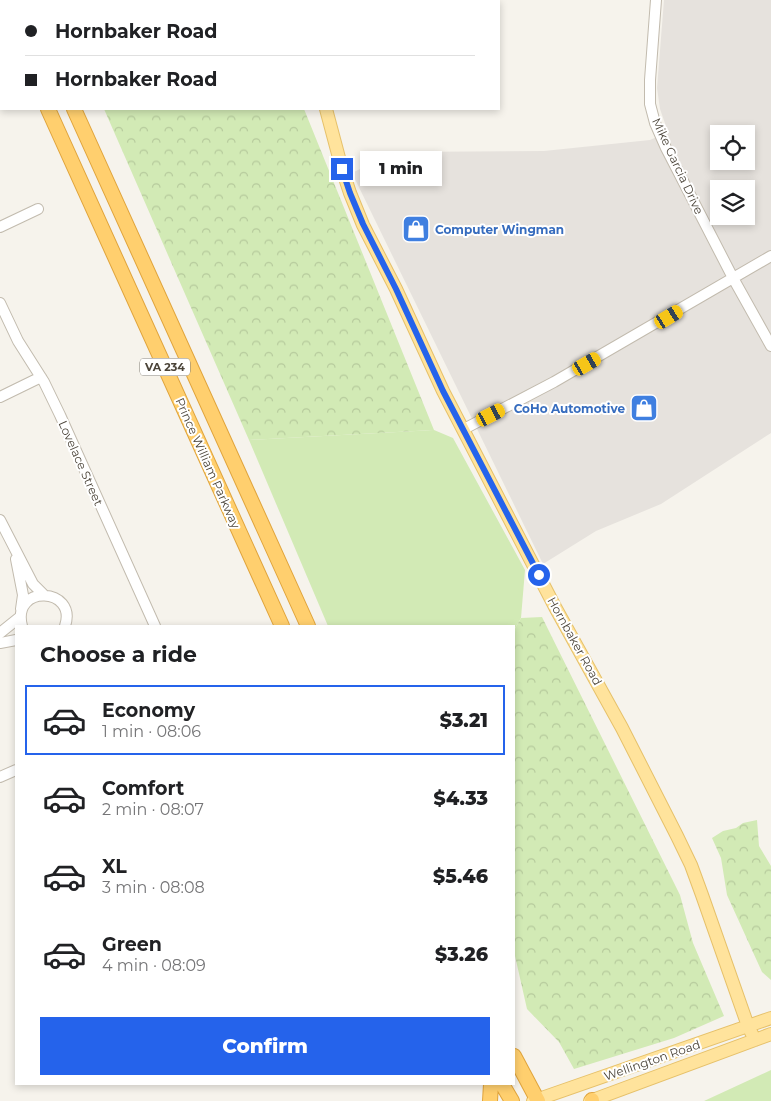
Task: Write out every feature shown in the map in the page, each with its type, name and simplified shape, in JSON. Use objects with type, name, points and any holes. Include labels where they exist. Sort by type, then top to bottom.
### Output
[{"type":"highway","name":"Prince William Parkway","points":[[48,110],[282,625]]},
{"type":"highway","name":"Prince William Parkway","points":[[74,110],[308,625]]},
{"type":"highway","points":[[515,1058],[536,1100]]},
{"type":"highway","points":[[490,1101],[492,1085]]},
{"type":"highway","points":[[503,1085],[512,1101]]},
{"type":"main road","name":"Hornbaker Road","points":[[326,110],[342,169],[353,201],[443,391],[555,607],[622,728],[677,836],[699,888],[748,1026],[755,1040]]},
{"type":"main road","name":"Wellington Road","points":[[536,1100],[771,1018]]},
{"type":"main road","name":"Wellington Road","points":[[591,1101],[771,1034]]},
{"type":"street","name":"Mike Garcia Drive","points":[[656,0],[650,80],[650,104],[655,123],[733,278],[771,346]]},
{"type":"street","points":[[0,227],[38,209]]},
{"type":"street","points":[[464,429],[550,385],[653,327],[771,256]]},
{"type":"street","name":"Lovelace Street","points":[[0,303],[18,341],[41,377],[60,415],[155,625]]},
{"type":"street","points":[[0,397],[41,377]]},
{"type":"street","points":[[0,520],[33,584],[44,595]]},
{"type":"street","points":[[14,548],[23,595],[21,618]]},
{"type":"street","points":[[0,633],[21,618],[31,598],[44,595],[54,597],[65,608],[67,616],[65,625]]},
{"type":"street","points":[[0,643],[15,640]]},
{"type":"street","points":[[0,777],[15,770]]},
{"type":"shaded area","points":[[664,0],[771,0],[771,433],[661,504],[596,531],[543,564],[352,173],[394,152],[544,151],[650,140],[668,132],[660,109],[657,88]]},
{"type":"green space","points":[[104,110],[304,110],[434,430],[249,440]]},
{"type":"green space","points":[[434,430],[453,438],[525,570],[521,618],[515,628],[515,625],[328,625],[249,440]]},
{"type":"green space","points":[[542,617],[680,895],[693,943],[724,1016],[674,1038],[574,1069],[559,1042],[527,1009],[515,956],[515,628],[521,618]]},
{"type":"green space","points":[[757,820],[759,846],[771,866],[771,980],[762,972],[727,895],[721,858],[712,838],[723,831],[736,828],[743,823]]},
{"type":"green space","points":[[771,1070],[771,1101],[704,1101]]},
{"type":"place","name":"Computer Wingman","points":[[416,229]]},
{"type":"place","name":"CoHo Automotive","points":[[644,408]]},
{"type":"route","points":[[342,169],[363,224],[396,289],[443,391],[539,575]]}]
